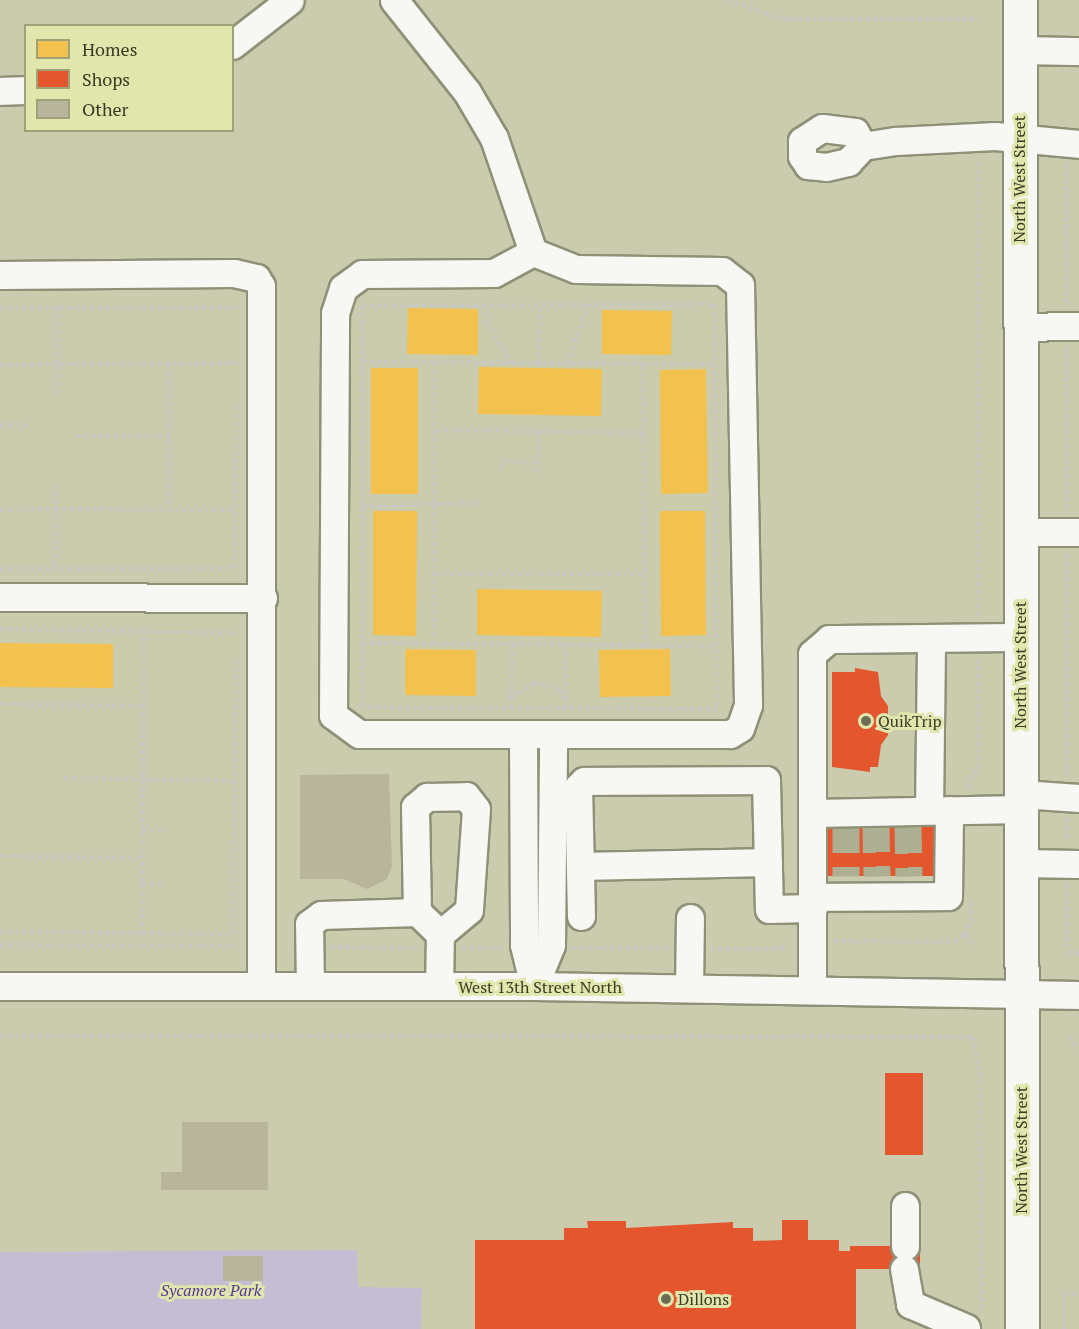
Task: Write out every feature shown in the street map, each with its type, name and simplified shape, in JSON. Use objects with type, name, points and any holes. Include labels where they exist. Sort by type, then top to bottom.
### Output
[{"type":"main road","name":"North West Street","points":[[1020,0],[1022,1329]]},
{"type":"street","points":[[234,43],[290,0]]},
{"type":"street","points":[[394,0],[467,92],[494,138],[533,252],[576,269],[722,271],[740,285],[744,296],[745,717],[740,728],[717,736],[523,738],[359,734],[338,724],[333,715],[335,314],[344,288],[362,274],[494,273],[533,252]]},
{"type":"street","points":[[1020,50],[1079,51]]},
{"type":"street","points":[[0,91],[24,90]]},
{"type":"street","points":[[863,146],[979,137],[1019,142],[1079,144]]},
{"type":"street","points":[[0,275],[234,273],[256,278],[264,297],[261,986]]},
{"type":"street","points":[[1019,327],[1079,326]]},
{"type":"street","points":[[1020,532],[1079,532]]},
{"type":"street","points":[[0,597],[262,598]]},
{"type":"street","points":[[812,990],[812,654],[829,639],[1020,637]]},
{"type":"street","points":[[581,916],[578,788],[584,781],[766,780],[770,909],[813,903],[846,887],[909,886],[948,896],[933,813],[931,638]]},
{"type":"street","points":[[523,738],[538,948]]},
{"type":"street","points":[[534,986],[553,738]]},
{"type":"street","points":[[439,986],[440,941],[417,912],[415,807],[427,797],[466,796],[476,809],[468,910],[440,941]]},
{"type":"street","points":[[813,813],[846,819],[876,818],[1021,801],[1079,798]]},
{"type":"street","points":[[581,866],[768,862]]},
{"type":"street","points":[[1021,863],[1079,864]]},
{"type":"street","points":[[310,986],[309,924],[321,915],[417,912]]},
{"type":"street","points":[[689,988],[690,918]]},
{"type":"street","name":"West 13th Street North","points":[[0,986],[534,986],[1022,992],[1079,995]]},
{"type":"street","points":[[905,1206],[904,1258],[910,1304],[974,1323]]},
{"type":"path","points":[[728,0],[783,19],[979,19]]},
{"type":"path","points":[[933,813],[979,768],[979,137]]},
{"type":"path","points":[[714,304],[717,709],[566,705],[511,708],[362,707],[362,306],[540,305],[714,304]]},
{"type":"path","points":[[0,308],[236,305],[236,317]]},
{"type":"path","points":[[483,305],[487,322],[511,363]]},
{"type":"path","points":[[538,364],[540,305]]},
{"type":"path","points":[[567,364],[588,305]]},
{"type":"path","points":[[57,307],[58,397]]},
{"type":"path","points":[[236,351],[236,374]]},
{"type":"path","points":[[362,362],[715,364]]},
{"type":"path","points":[[0,364],[236,363]]},
{"type":"path","points":[[434,644],[435,363]]},
{"type":"path","points":[[169,364],[170,509]]},
{"type":"path","points":[[643,365],[645,645]]},
{"type":"path","points":[[0,569],[234,568],[236,397]]},
{"type":"path","points":[[0,425],[28,425]]},
{"type":"path","points":[[436,430],[644,433]]},
{"type":"path","points":[[538,431],[538,474]]},
{"type":"path","points":[[76,436],[169,436]]},
{"type":"path","points":[[501,468],[502,461],[538,463]]},
{"type":"path","points":[[54,569],[56,485]]},
{"type":"path","points":[[362,506],[435,506],[479,502]]},
{"type":"path","points":[[0,510],[235,510]]},
{"type":"path","points":[[435,574],[645,574]]},
{"type":"path","points":[[0,629],[236,631],[236,642]]},
{"type":"path","points":[[142,934],[144,630]]},
{"type":"path","points":[[362,643],[716,646]]},
{"type":"path","points":[[511,708],[513,644]]},
{"type":"path","points":[[565,644],[566,705]]},
{"type":"path","points":[[0,933],[233,934],[236,654]]},
{"type":"path","points":[[511,697],[534,683],[558,689],[566,705]]},
{"type":"path","points":[[0,704],[143,706]]},
{"type":"path","points":[[64,778],[234,781]]},
{"type":"path","points":[[142,830],[167,830]]},
{"type":"path","points":[[0,856],[142,858]]},
{"type":"path","points":[[142,884],[165,883]]},
{"type":"path","points":[[309,947],[440,941],[538,948],[781,949],[800,939],[955,942],[964,935],[971,921],[970,888]]},
{"type":"path","points":[[964,935],[974,945]]},
{"type":"path","points":[[0,945],[262,946]]},
{"type":"path","points":[[1067,953],[1079,953]]},
{"type":"path","points":[[0,1036],[973,1037],[980,1072],[974,1323]]},
{"type":"path","points":[[1068,1037],[1079,1048]]},
{"type":"path","points":[[1064,1329],[1064,1294],[1079,1294]]},
{"type":"green space","name":"Sycamore Park","points":[[357,1250],[358,1287],[422,1288],[421,1329],[0,1329],[0,1252]]},
{"type":"building: Homes","points":[[408,308],[478,309],[478,355],[407,354]]},
{"type":"building: Homes","points":[[602,310],[672,311],[671,355],[602,354]]},
{"type":"building: Homes","points":[[479,367],[602,369],[601,416],[478,414]]},
{"type":"building: Homes","points":[[371,368],[418,368],[418,494],[371,494]]},
{"type":"building: Homes","points":[[706,369],[708,493],[661,494],[660,370]]},
{"type":"building: Homes","points":[[373,511],[417,511],[416,636],[373,635]]},
{"type":"building: Homes","points":[[660,511],[705,511],[706,635],[661,636]]},
{"type":"building: Homes","points":[[477,589],[602,591],[601,637],[477,635]]},
{"type":"building: Homes","points":[[0,643],[113,644],[113,688],[0,687]]},
{"type":"building: Homes","points":[[405,649],[476,650],[476,696],[405,695]]},
{"type":"building: Homes","points":[[670,649],[671,696],[600,697],[599,650]]},
{"type":"building: Shops","points":[[855,668],[878,672],[881,696],[888,706],[888,735],[881,745],[878,767],[870,767],[870,772],[832,767],[832,672],[855,672]]},
{"type":"building: Shops","points":[[822,825],[935,826],[936,876],[821,876]]},
{"type":"building: Shops","points":[[885,1073],[923,1073],[923,1155],[885,1155]]},
{"type":"building: Shops","name":"Dillons","points":[[782,1220],[808,1220],[808,1240],[839,1240],[839,1251],[850,1251],[850,1246],[920,1246],[920,1269],[856,1269],[856,1329],[475,1329],[475,1240],[564,1240],[564,1228],[588,1228],[587,1221],[626,1221],[626,1228],[733,1222],[733,1228],[753,1228],[753,1241],[782,1240]]},
{"type":"building: Other","points":[[389,774],[392,867],[386,880],[367,889],[344,879],[300,879],[300,775]]},
{"type":"building: Other","points":[[182,1122],[268,1122],[268,1190],[161,1190],[161,1172],[182,1172]]},
{"type":"building: Other","points":[[223,1256],[263,1256],[263,1281],[223,1281]]},
{"type":"tunnel","points":[[846,825],[846,876]]},
{"type":"tunnel","points":[[876,825],[877,876]]},
{"type":"tunnel","points":[[908,826],[909,876]]},
{"type":"place","name":"QuikTrip","points":[[866,721]]},
{"type":"place","name":"Dillons","points":[[666,1299]]}]
